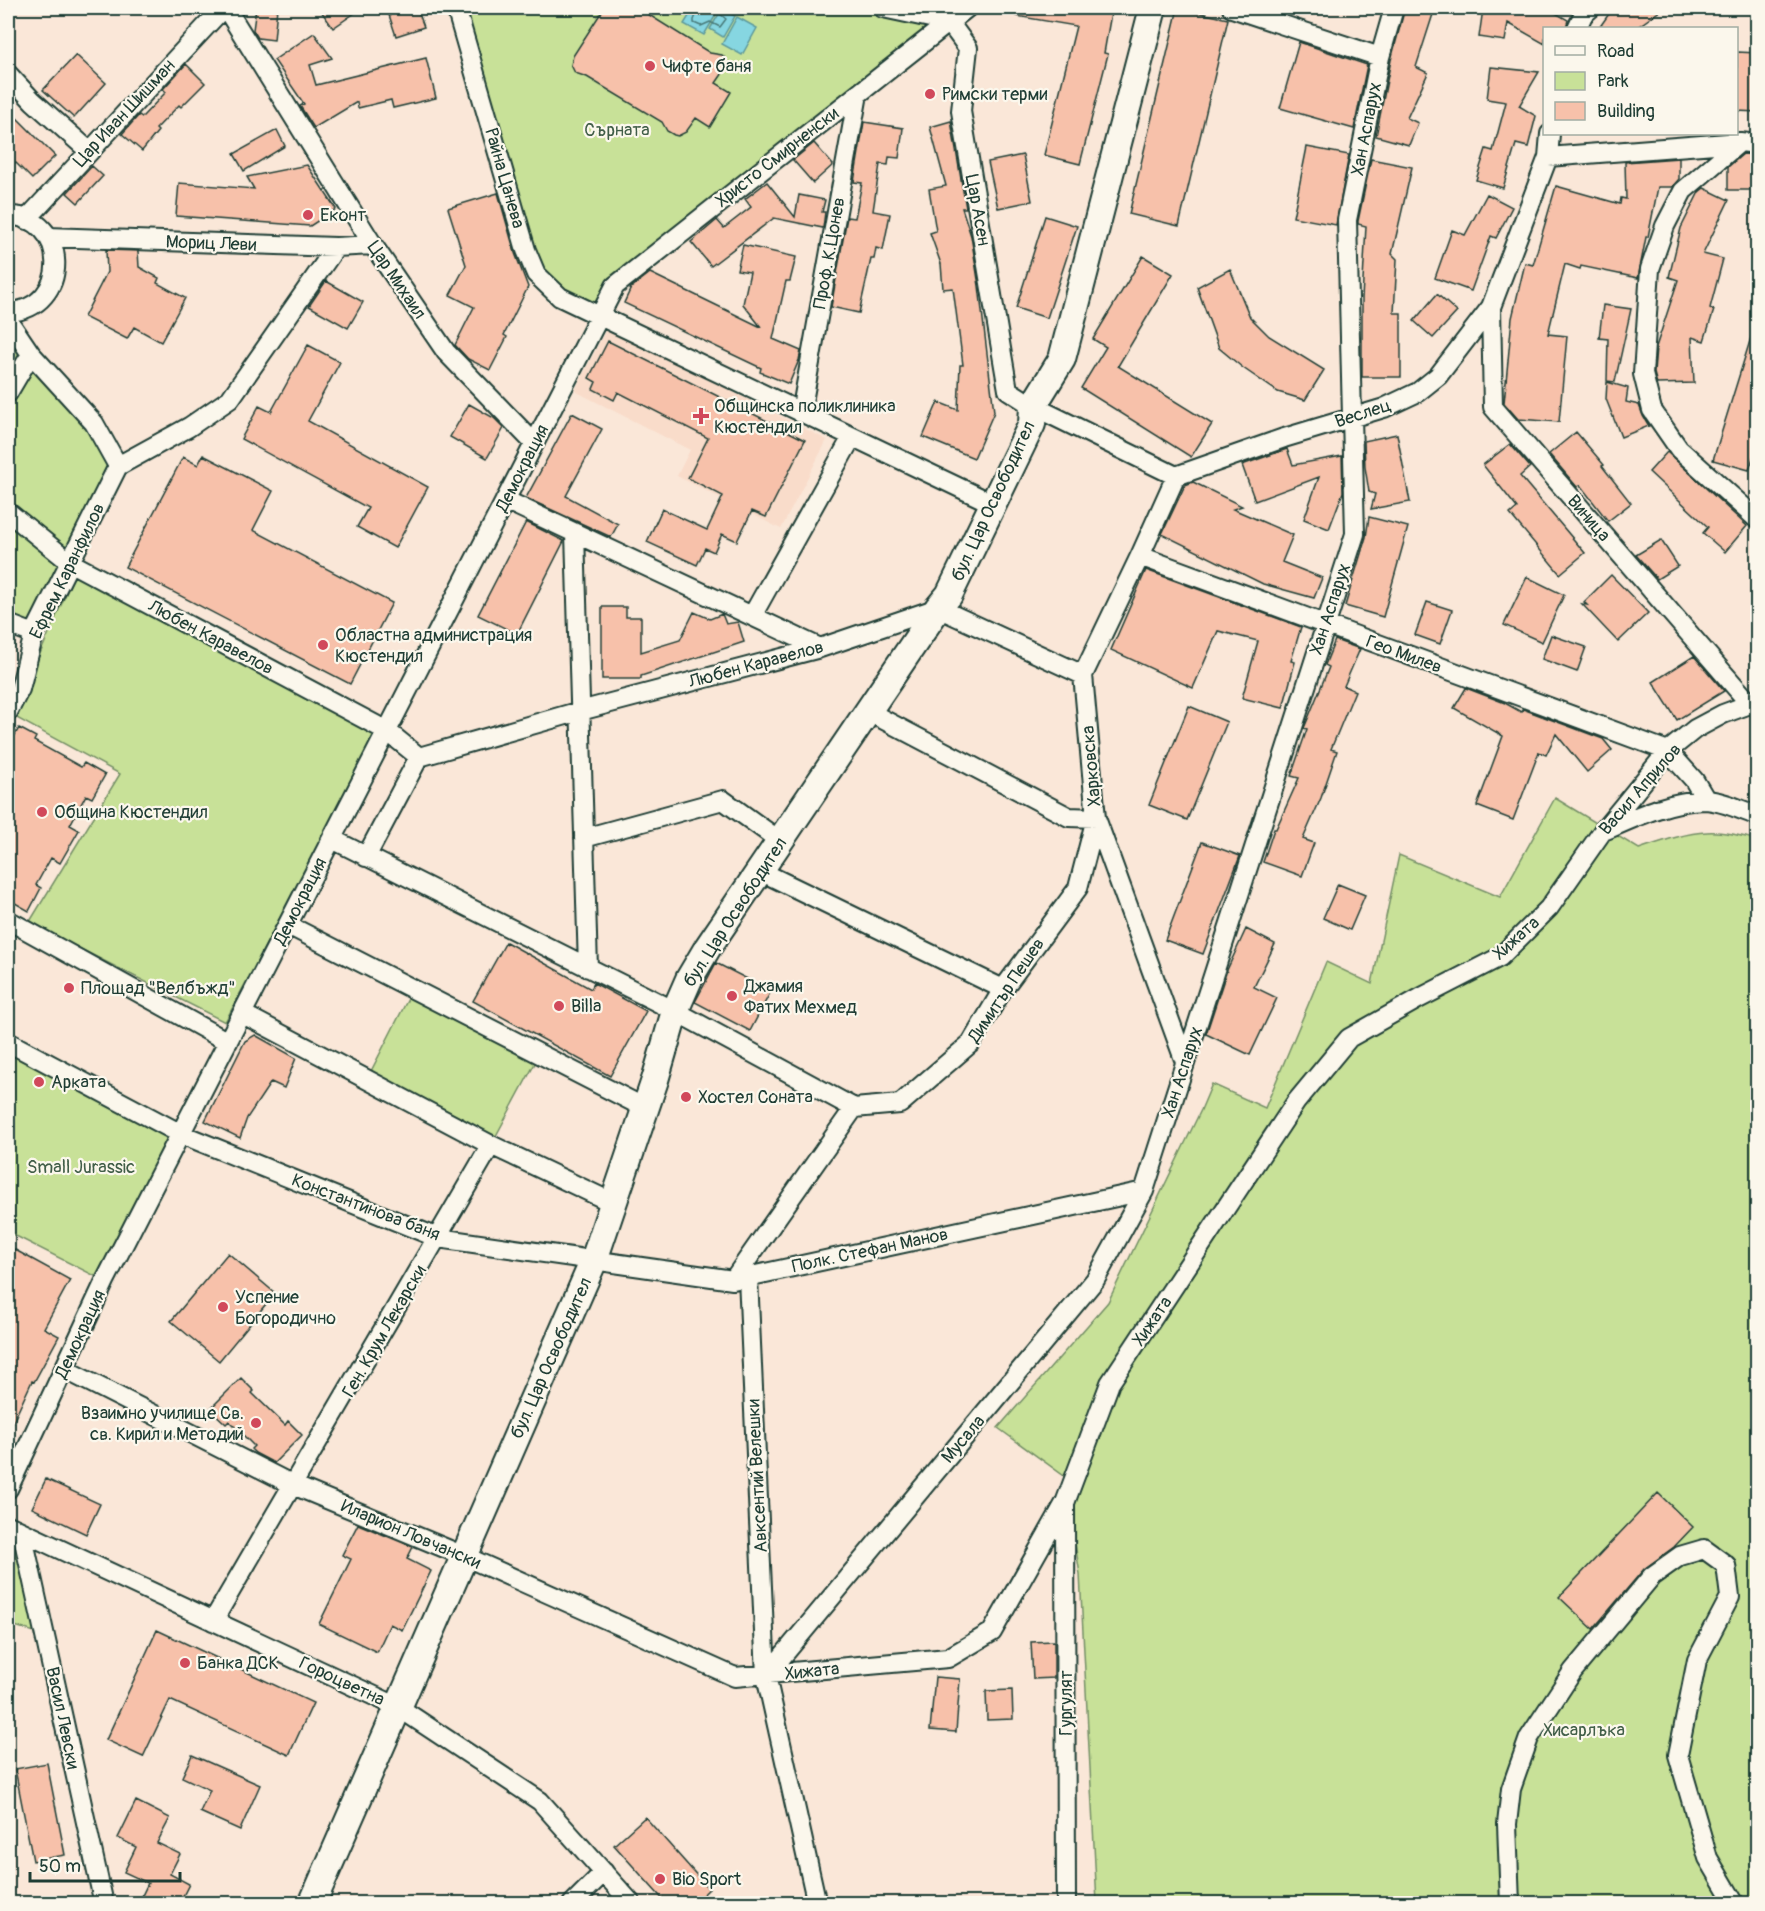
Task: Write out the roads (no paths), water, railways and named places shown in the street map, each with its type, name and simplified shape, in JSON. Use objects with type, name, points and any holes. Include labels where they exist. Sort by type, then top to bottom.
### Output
[{"type":"main road","name":"бул. Цар Освободител","points":[[312,1904],[594,1260],[675,1011],[689,979],[708,947],[949,595],[1032,424],[1033,406],[1062,359],[1153,8]]},
{"type":"main road","points":[[938,608],[938,589],[1018,419],[1033,406]]},
{"type":"street","name":"Цар Иван Шишман","points":[[26,220],[224,8]]},
{"type":"street","name":"Цар Михаил","points":[[224,8],[373,245],[446,352],[534,443]]},
{"type":"street","name":"Райна Цанева","points":[[456,8],[526,250],[536,274],[560,297],[981,498]]},
{"type":"street","points":[[883,8],[946,15]]},
{"type":"street","name":"Христо Смирненски","points":[[600,316],[615,286],[858,94],[946,15],[967,8]]},
{"type":"street","points":[[1232,8],[1380,57]]},
{"type":"street","name":"Хан Аспарух","points":[[1144,1191],[1355,534],[1347,220],[1380,57],[1394,8]]},
{"type":"street","points":[[1577,27],[1583,15],[1591,8]]},
{"type":"street","name":"Цар Асен","points":[[946,15],[968,48],[961,111],[1008,390],[1033,406]]},
{"type":"street","points":[[8,74],[33,101],[89,151]]},
{"type":"street","name":"Проф. К.Цонев","points":[[801,413],[858,94]]},
{"type":"street","name":"Веслец","points":[[1176,476],[1284,438],[1384,408],[1418,392],[1438,376],[1491,307],[1548,157],[1550,135]]},
{"type":"street","points":[[1548,157],[1749,143]]},
{"type":"street","points":[[1749,143],[1683,191],[1665,226],[1650,269],[1643,374],[1652,410],[1679,449],[1758,520]]},
{"type":"street","points":[[8,216],[26,220],[48,237],[55,251],[56,267],[53,282],[45,295],[33,306],[18,312],[8,312]]},
{"type":"street","name":"Мориц Леви","points":[[48,237],[336,247],[373,245]]},
{"type":"street","points":[[8,320],[31,354],[94,423],[118,466],[189,427],[230,399],[336,247]]},
{"type":"street","name":"Виница","points":[[1491,307],[1493,407],[1755,703]]},
{"type":"street","name":"Демокрация","points":[[8,1489],[105,1281],[600,316]]},
{"type":"street","points":[[8,393],[31,354]]},
{"type":"street","points":[[938,608],[1083,675],[1140,556],[1176,476],[1033,406]]},
{"type":"street","points":[[752,616],[852,437]]},
{"type":"street","name":"Ефрем Каранфилов","points":[[8,712],[20,689],[34,634],[118,466]]},
{"type":"street","points":[[505,500],[820,648]]},
{"type":"street","name":"Любен Kаравелов","points":[[8,512],[71,563],[387,730],[419,757],[580,711],[820,648],[938,608]]},
{"type":"street","points":[[575,533],[588,968]]},
{"type":"street","name":"Гео Милев","points":[[1140,556],[1668,751]]},
{"type":"street","points":[[8,624],[34,634]]},
{"type":"street","name":"Харковска","points":[[1083,675],[1096,818],[1185,1062]]},
{"type":"street","name":"Васил Априлов","points":[[1549,908],[1602,832],[1668,751],[1695,729],[1723,714],[1755,703]]},
{"type":"street","points":[[869,712],[1069,817],[1096,818]]},
{"type":"street","points":[[1668,751],[1694,780],[1706,800]]},
{"type":"street","points":[[366,857],[419,757]]},
{"type":"street","points":[[584,838],[723,800],[780,842]]},
{"type":"street","points":[[1602,832],[1661,806],[1706,800],[1735,807],[1758,816]]},
{"type":"street","name":"Димитър Пешев","points":[[854,1108],[900,1104],[971,1043],[1003,989],[1078,888],[1096,818]]},
{"type":"street","points":[[332,839],[675,1011],[854,1108],[740,1278]]},
{"type":"street","points":[[760,872],[1003,989]]},
{"type":"street","name":"Хижата","points":[[766,1676],[948,1658],[992,1632],[1065,1503],[1110,1383],[1296,1102],[1349,1038],[1500,957],[1549,908]]},
{"type":"street","points":[[8,920],[228,1042]]},
{"type":"street","points":[[288,925],[645,1108]]},
{"type":"street","points":[[243,1014],[491,1145],[613,1203]]},
{"type":"street","name":"Константинова баня","points":[[11,1050],[181,1134],[438,1238],[594,1260]]},
{"type":"street","name":"Ген. Крум Лекарски","points":[[213,1621],[491,1145]]},
{"type":"street","name":"Полк. Стефан Манов","points":[[594,1260],[740,1278],[1144,1191]]},
{"type":"street","name":"Мусала","points":[[766,1676],[1095,1280],[1144,1191]]},
{"type":"street","name":"Авксентий Велешки","points":[[740,1278],[766,1676],[817,1904]]},
{"type":"street","name":"Иларион Ловчански","points":[[64,1369],[293,1485],[464,1556],[735,1677],[766,1676]]},
{"type":"street","name":"Гургулят","points":[[1065,1503],[1066,1904]]},
{"type":"street","name":"Гороцветна","points":[[15,1529],[398,1707],[540,1801],[632,1904]]},
{"type":"street","name":"Васил Левски","points":[[15,1529],[104,1904]]},
{"type":"street","points":[[1510,1904],[1507,1824],[1510,1789],[1529,1738],[1573,1671],[1652,1576],[1680,1556],[1704,1549],[1726,1565],[1730,1598],[1697,1660],[1678,1755],[1708,1858],[1735,1904]]},
{"type":"street","points":[[572,1904],[604,1872]]},
{"type":"water","points":[[694,8],[720,8],[704,35],[684,24]]},
{"type":"water","points":[[722,9],[735,16],[723,37],[710,29]]},
{"type":"water","points":[[737,17],[757,28],[742,55],[722,44]]},
{"type":"place","name":"Чифте баня","points":[[650,66]]},
{"type":"place","name":"Римски терми","points":[[930,94]]},
{"type":"place","name":"Еконт","points":[[308,215]]},
{"type":"place","name":"Общинска поликлиника Кюстендил","points":[[701,416]]},
{"type":"place","name":"Областна администрация Кюстендил","points":[[323,645]]},
{"type":"place","name":"Община Кюстендил","points":[[42,812]]},
{"type":"place","name":"Площад \"Велбъжд\"","points":[[69,988]]},
{"type":"place","name":"Джамия Фатих Мехмед","points":[[732,996]]},
{"type":"place","name":"Billa","points":[[559,1006]]},
{"type":"place","name":"Арката","points":[[39,1082]]},
{"type":"place","name":"Хостел Соната","points":[[686,1097]]},
{"type":"place","name":"Успение Богородично","points":[[223,1307]]},
{"type":"place","name":"Взаимно училище Св. св. Кирил и Методий","points":[[256,1423]]},
{"type":"place","name":"Банка ДСК","points":[[185,1663]]},
{"type":"place","name":"Bio Sport","points":[[660,1879]]},
{"type":"park label","name":"Сърната","points":[[617,130]]},
{"type":"park label","name":"Small Jurassic","points":[[81,1167]]},
{"type":"park label","name":"Хисарлъка","points":[[1584,1730]]}]
